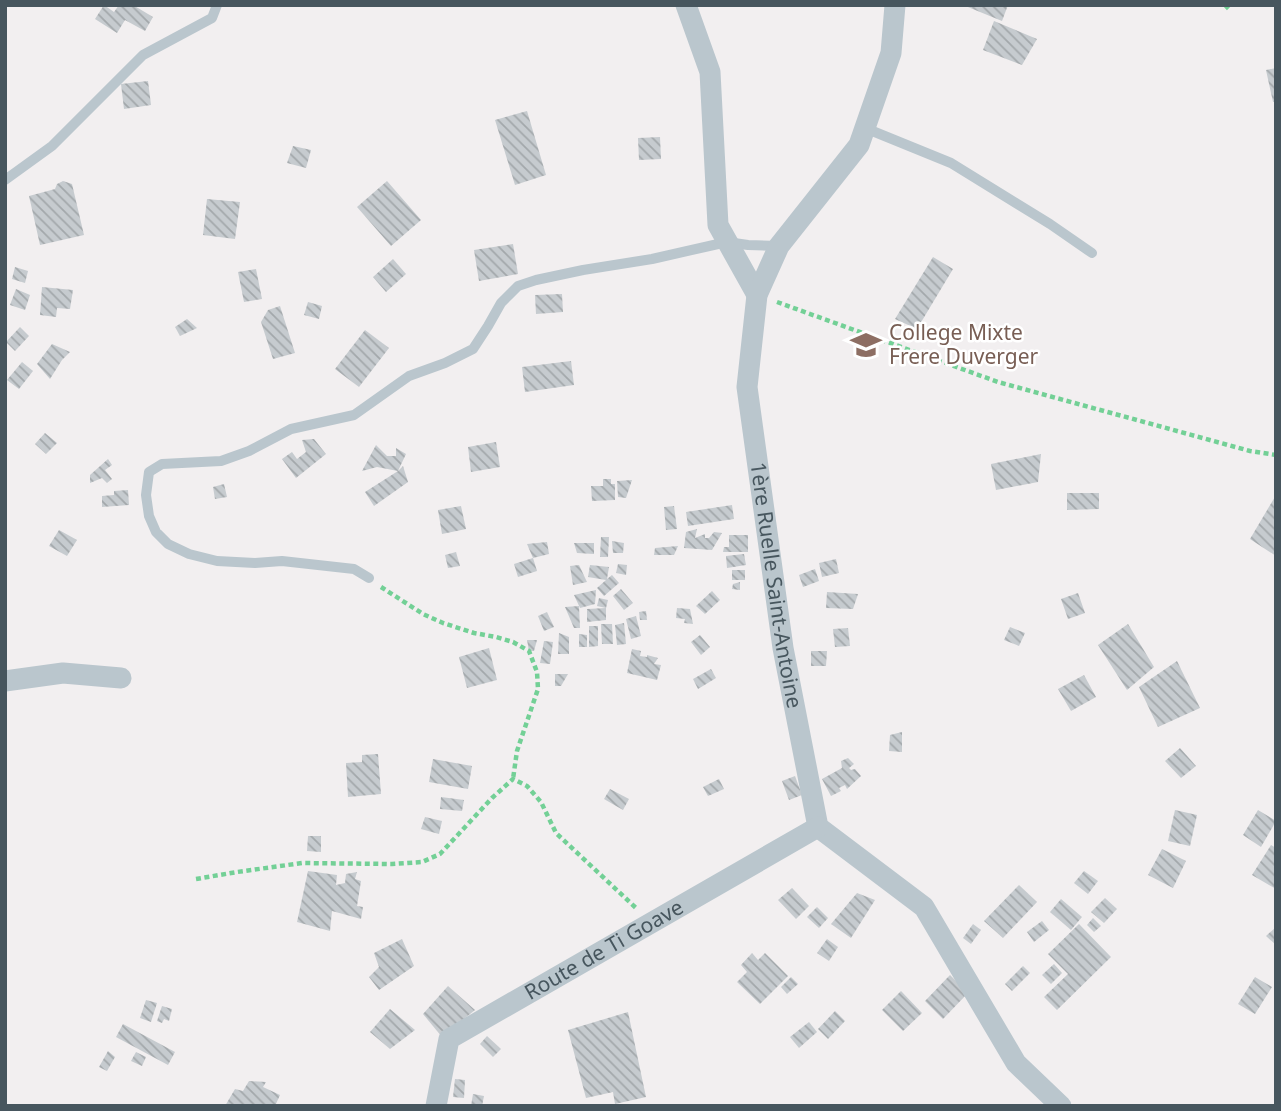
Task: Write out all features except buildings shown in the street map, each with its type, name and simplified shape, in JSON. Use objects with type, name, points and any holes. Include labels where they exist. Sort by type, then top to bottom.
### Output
[{"type":"street","points":[[686,5],[710,72],[718,225],[757,295]]},
{"type":"street","name":"1ère Ruelle Saint-Antoine","points":[[818,827],[783,648],[747,387],[757,295],[779,246],[859,145],[891,53],[895,5]]},
{"type":"street","points":[[5,681],[63,673],[121,678]]},
{"type":"street","points":[[818,827],[924,907],[1016,1063],[1061,1106]]},
{"type":"street","name":"Route de Ti Goave","points":[[436,1106],[449,1040],[818,827]]},
{"type":"lane","points":[[5,180],[52,146],[143,55],[212,18],[218,5]]},
{"type":"lane","points":[[865,128],[951,163],[1050,223],[1092,253]]},
{"type":"lane","points":[[369,579],[354,569],[282,561],[217,561],[189,554],[168,544],[156,532],[149,516],[146,495],[149,472],[162,464],[221,461],[249,451],[291,429],[355,415],[409,376],[472,349],[501,303],[518,286],[583,270],[652,259],[727,242],[748,246],[779,246]]},
{"type":"path","points":[[1224,5],[1231,11]]},
{"type":"path","points":[[757,295],[998,382],[1251,451],[1276,455]]},
{"type":"path","points":[[197,879],[302,863],[422,862],[440,854],[513,779],[517,751],[538,689],[537,672],[529,651],[513,642],[474,633],[423,614],[369,579]]},
{"type":"path","points":[[513,779],[527,786],[541,802],[556,833],[652,923]]},
{"type":"place","name":"College Mixte Frere Duverger","points":[[866,345]]}]
